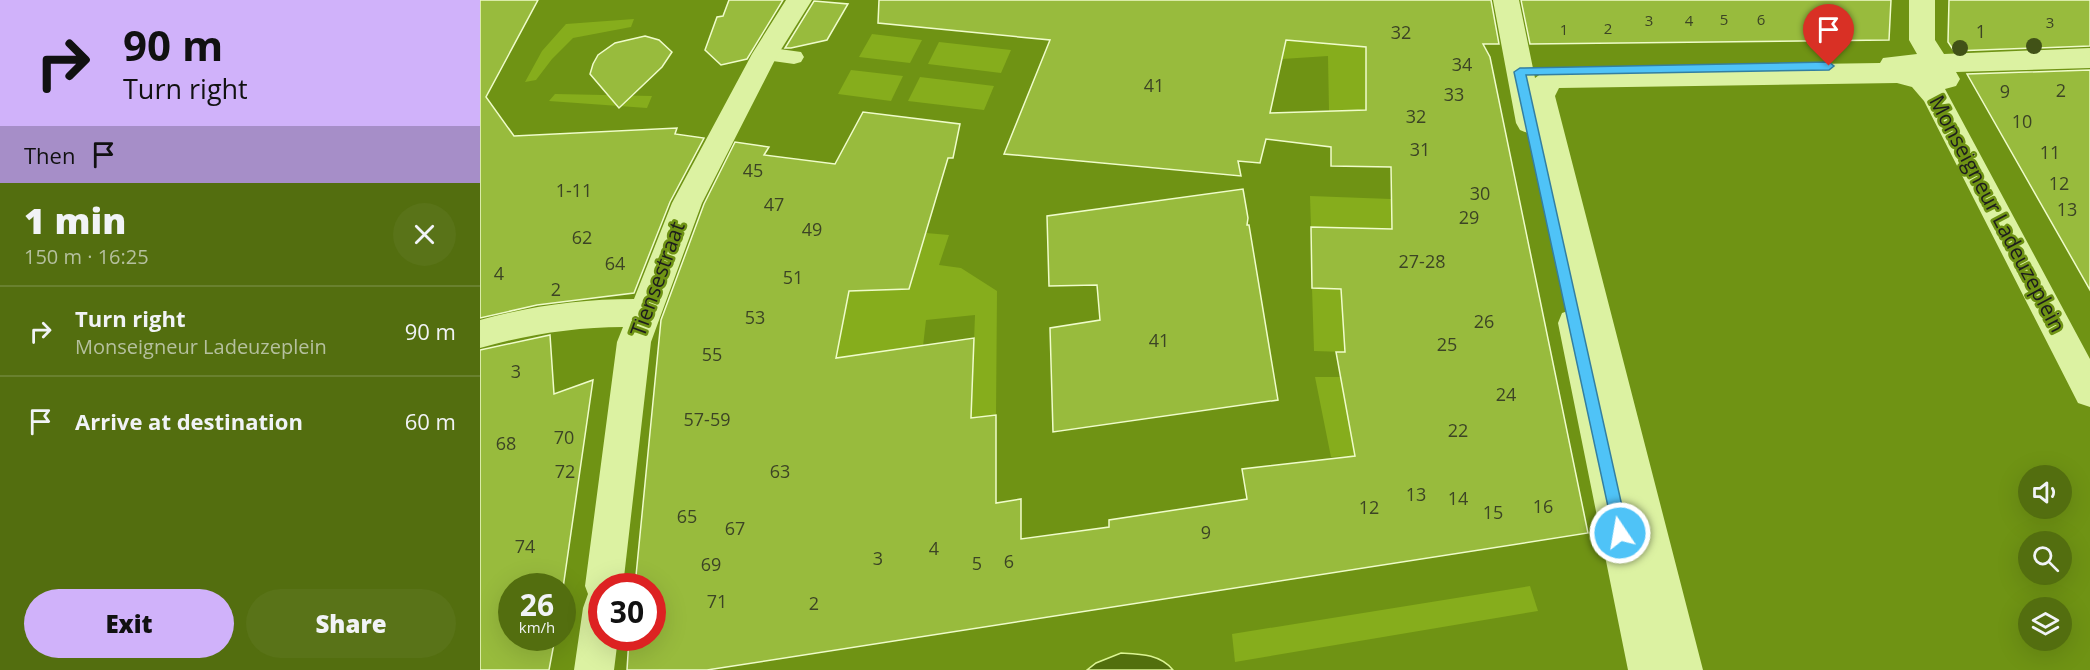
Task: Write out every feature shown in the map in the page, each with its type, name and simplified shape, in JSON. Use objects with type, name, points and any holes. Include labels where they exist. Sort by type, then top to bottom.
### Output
[{"type":"street","name":"Tiensestraat","points":[[606,573],[634,342],[687,203],[765,54],[799,0]]},
{"type":"street","points":[[1506,0],[1648,670]]},
{"type":"street","points":[[1922,0],[1922,40],[1937,64],[2090,58]]},
{"type":"street","name":"Monseigneur Ladeuzeplein","points":[[1520,72],[1937,64],[2090,346]]},
{"type":"street","name":"Monseigneur Ladeuzeplein","points":[[1683,670],[1541,96],[1544,85],[1548,82],[1560,78],[1897,73],[1922,80],[1935,94],[2090,392]]},
{"type":"street","points":[[480,334],[501,328],[588,313],[648,308]]},
{"type":"street","points":[[594,670],[596,651]]},
{"type":"lane","points":[[765,54],[794,57]]},
{"type":"shaded area","points":[[634,19],[631,27],[573,38],[552,59],[536,80],[525,82],[542,51],[566,24]]},
{"type":"shaded area","points":[[1133,26],[1393,49],[1366,79],[1366,86],[1412,109],[1329,111],[1328,56],[1282,59],[1127,43]]},
{"type":"shaded area","points":[[872,34],[922,40],[910,63],[859,57]]},
{"type":"shaded area","points":[[939,42],[1011,50],[1001,73],[928,64]]},
{"type":"shaded area","points":[[851,70],[903,76],[891,101],[838,94]]},
{"type":"shaded area","points":[[920,77],[994,86],[984,110],[908,101]]},
{"type":"shaded area","points":[[555,94],[652,96],[647,108],[549,101]]},
{"type":"shaded area","points":[[1310,196],[1391,199],[1392,216],[1439,231],[1311,227]]},
{"type":"shaded area","points":[[926,233],[949,235],[939,265],[961,268],[997,291],[996,415],[971,418],[975,315],[926,320],[923,346],[765,368],[841,334],[849,291],[905,289],[910,263],[917,263]]},
{"type":"shaded area","points":[[1312,288],[1446,293],[1344,328],[1345,352],[1314,351]]},
{"type":"shaded area","points":[[1315,377],[1362,377],[1348,417],[1355,456],[1331,457]]},
{"type":"shaded area","points":[[1530,586],[1538,611],[1235,662],[1232,634]]},
{"type":"shaded area","points":[[1121,653],[1156,658],[1173,670],[1087,670],[1096,663]]},
{"type":"building","points":[[480,0],[538,0],[486,97],[514,136],[677,128],[675,134],[704,138],[670,202],[634,293],[537,305],[480,318]]},
{"type":"building","points":[[729,0],[783,0],[747,59],[721,65],[705,50],[717,17],[723,16]]},
{"type":"building","points":[[879,0],[1491,0],[1499,44],[1483,44],[1490,57],[1588,533],[707,670],[627,670],[628,651],[666,651],[666,573],[636,573],[661,320],[704,204],[735,142],[769,147],[764,155],[835,164],[863,112],[960,124],[953,158],[948,158],[909,289],[849,291],[836,358],[974,338],[971,418],[996,415],[996,503],[1021,499],[1021,539],[1109,527],[1109,520],[1247,499],[1242,469],[1355,456],[1336,352],[1345,352],[1341,289],[1312,288],[1311,227],[1392,229],[1391,167],[1331,166],[1331,147],[1266,139],[1260,163],[1238,161],[1241,176],[1004,154],[1050,40],[878,23]],"holes":[[[1286,40],[1366,47],[1366,110],[1270,113]]]},
{"type":"building","points":[[1521,0],[1891,0],[1889,40],[1530,44]]},
{"type":"building","points":[[1949,0],[2090,0],[2090,46],[1954,51],[1948,42]]},
{"type":"building","points":[[814,1],[848,4],[827,40],[785,48]]},
{"type":"building","points":[[645,36],[659,40],[672,52],[662,67],[619,108],[590,74],[593,64],[598,55],[615,43]]},
{"type":"building","points":[[2090,70],[2090,290],[1967,74]]},
{"type":"building","points":[[1243,189],[1247,225],[1249,225],[1278,400],[1053,432],[1050,328],[1100,320],[1097,285],[1049,286],[1047,216]]},
{"type":"building","points":[[550,335],[554,394],[593,380],[565,573],[498,573],[498,651],[553,651],[549,670],[480,670],[480,350]]},
{"type":"route","points":[[1620,533],[1520,72],[1829,66]]}]
